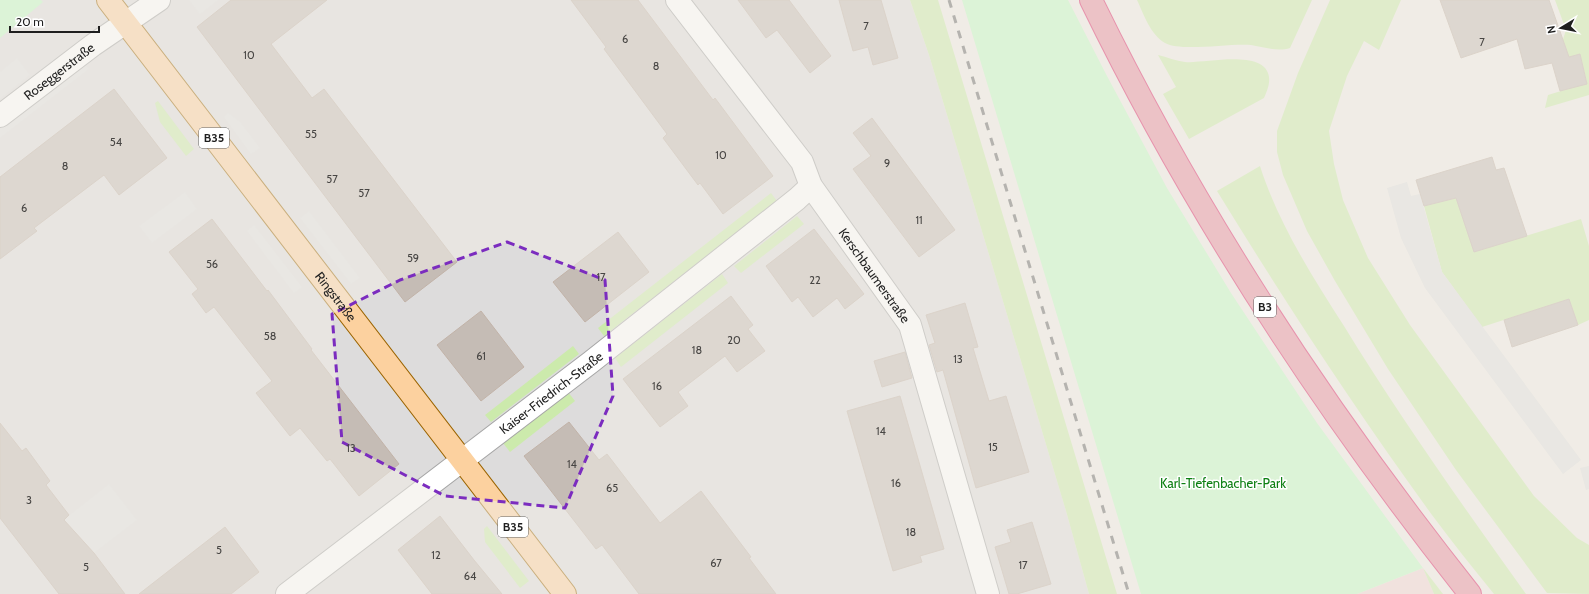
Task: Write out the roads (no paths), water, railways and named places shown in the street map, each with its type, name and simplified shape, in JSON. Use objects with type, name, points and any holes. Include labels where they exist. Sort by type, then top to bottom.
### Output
[{"type":"highway","name":"B3","points":[[1092,0],[1128,75],[1187,181],[1248,282],[1333,412],[1416,526],[1470,594]]},
{"type":"main road","name":"Ringstraße","points":[[108,0],[564,594]]},
{"type":"street","name":"Roseggerstraße","points":[[0,116],[93,45],[159,0]]},
{"type":"street","name":"Kerschbaumerstraße","points":[[677,0],[802,162],[811,186],[910,326],[988,594]]},
{"type":"street","name":"Kaiser-Friedrich-Straße","points":[[287,594],[591,362],[797,199],[811,186]]},
{"type":"railway","points":[[949,0],[1129,594]]},
{"type":"park label","name":"Karl-Tiefenbacher-Park","points":[[1223,483]]}]
